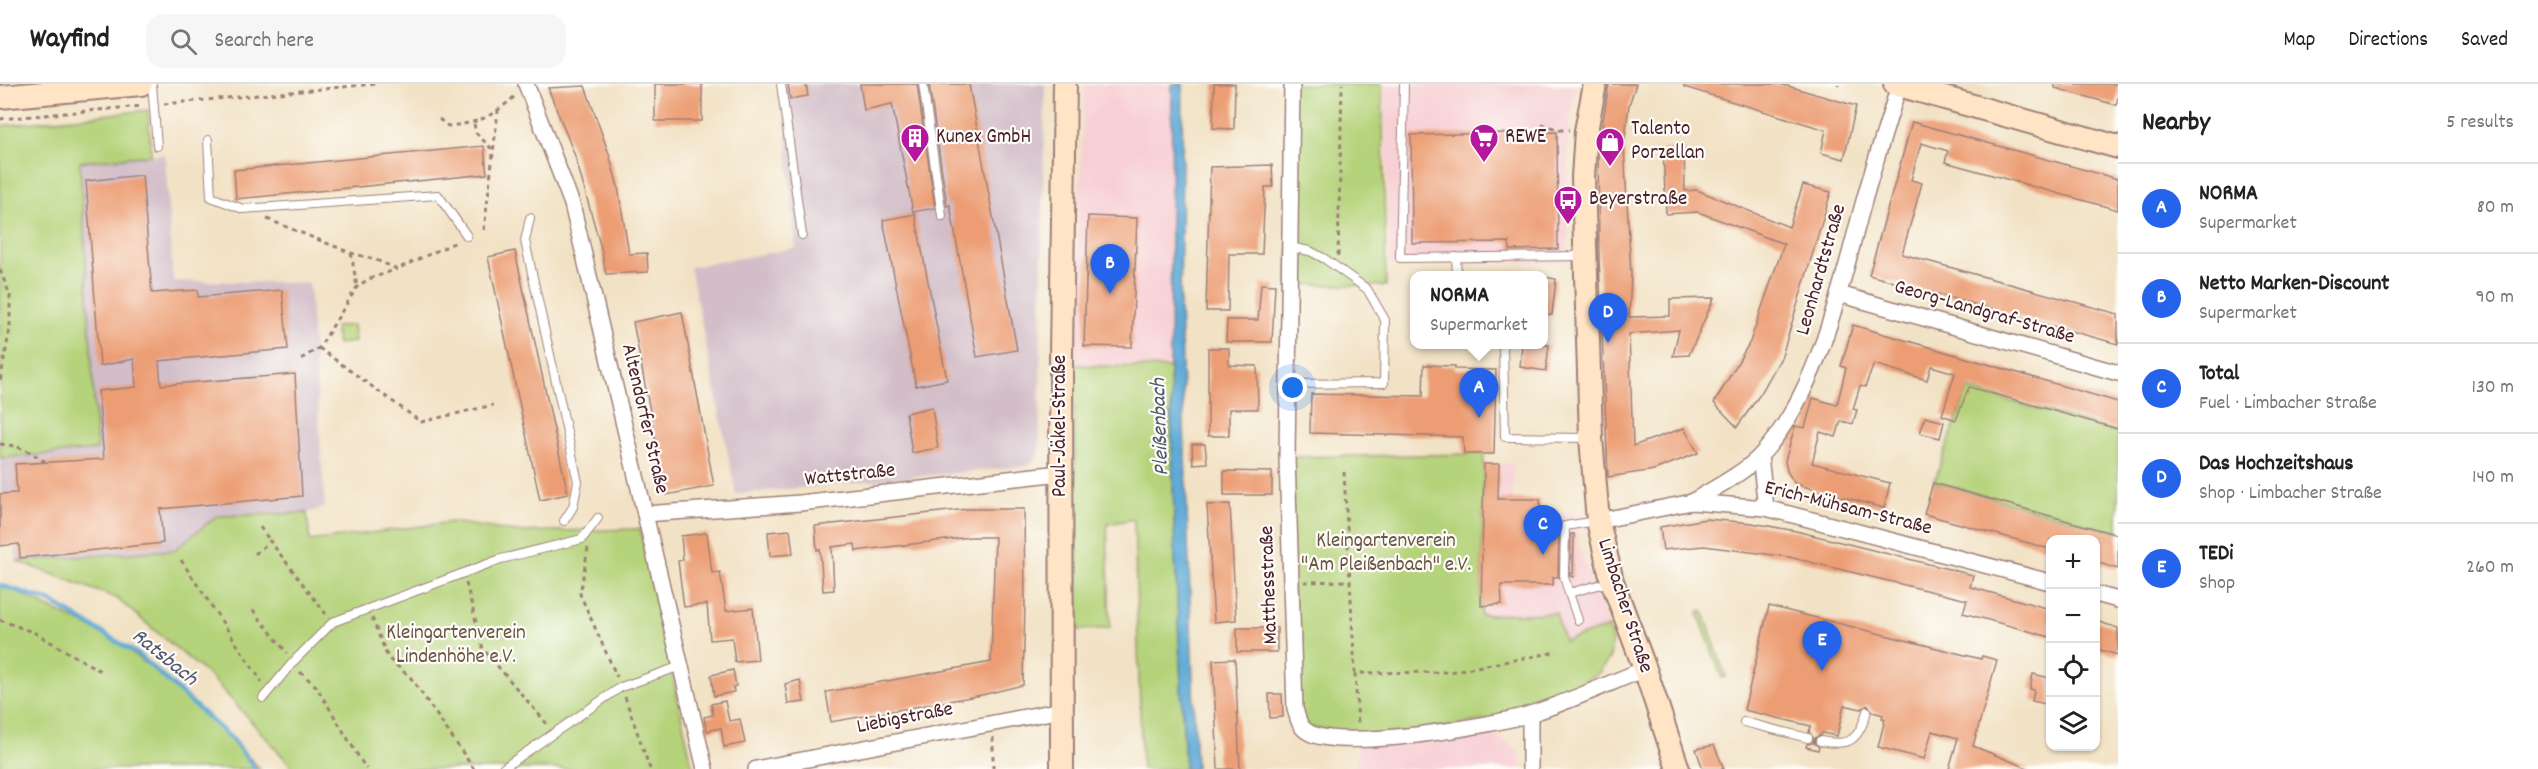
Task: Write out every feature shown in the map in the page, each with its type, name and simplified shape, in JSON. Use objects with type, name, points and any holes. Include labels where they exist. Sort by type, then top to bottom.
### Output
[{"type":"street","points":[[0,97],[141,84]]},
{"type":"street","name":"Paul-Jäkel-Straße","points":[[1062,769],[1060,473],[1065,84]]},
{"type":"street","name":"Matthesstraße","points":[[1292,84],[1288,247],[1288,384],[1295,709],[1299,724],[1308,732],[1321,737],[1359,739],[1476,727],[1530,714],[1645,669]]},
{"type":"street","name":"Limbacher Straße","points":[[1595,84],[1584,149],[1584,438],[1598,521],[1612,581],[1645,669],[1678,769]]},
{"type":"street","name":"Altendorfer Straße","points":[[526,85],[572,204],[705,769]]},
{"type":"street","points":[[1897,85],[2118,147]]},
{"type":"street","name":"Leonhardtstraße","points":[[1692,502],[1760,456],[1783,424],[1803,390],[1823,345],[1839,294],[1897,85]]},
{"type":"street","name":"Georg-Landgraf-Straße","points":[[1839,294],[2118,373]]},
{"type":"street","points":[[1760,456],[1766,508]]},
{"type":"street","name":"Wattstraße","points":[[645,514],[800,503],[1060,473]]},
{"type":"street","name":"Erich-Mühsam-Straße","points":[[1598,521],[1692,502],[1766,508],[2046,581]]},
{"type":"street","points":[[2100,595],[2118,600]]},
{"type":"street","name":"Liebigstraße","points":[[756,769],[1062,710]]},
{"type":"street","points":[[1530,714],[1530,769]]},
{"type":"lane","points":[[152,84],[157,146]]},
{"type":"lane","points":[[781,84],[802,235]]},
{"type":"lane","points":[[923,84],[942,216]]},
{"type":"lane","points":[[1404,84],[1400,258],[1585,256]]},
{"type":"lane","points":[[208,140],[211,197],[243,209],[438,195],[467,236]]},
{"type":"lane","points":[[530,218],[525,241],[578,482],[573,507],[564,521]]},
{"type":"lane","points":[[1288,247],[1310,251],[1338,267],[1366,289],[1385,320],[1384,382],[1288,384]]},
{"type":"lane","points":[[1456,257],[1457,271]]},
{"type":"lane","points":[[1503,349],[1505,437],[1584,438]]},
{"type":"lane","points":[[266,694],[292,663],[333,622],[501,559],[582,539],[598,518]]},
{"type":"lane","points":[[1578,620],[1564,577],[1565,526],[1598,521]]},
{"type":"lane","points":[[1569,593],[1612,581]]},
{"type":"lane","points":[[502,769],[621,687],[681,666]]},
{"type":"lane","points":[[1820,741],[1835,745],[1855,738],[1867,711]]},
{"type":"lane","points":[[1744,722],[1808,738]]},
{"type":"path","points":[[0,118],[374,84]]},
{"type":"path","points":[[1338,267],[1342,84]]},
{"type":"path","points":[[439,119],[448,126],[474,123],[498,111],[526,85]]},
{"type":"path","points":[[484,230],[498,111]]},
{"type":"path","points":[[474,123],[476,133],[494,151]]},
{"type":"path","points":[[1542,124],[1559,130]]},
{"type":"path","points":[[243,209],[397,269]]},
{"type":"path","points":[[301,359],[319,348],[357,287],[367,280],[456,242]]},
{"type":"path","points":[[351,253],[357,287]]},
{"type":"path","points":[[0,270],[10,295],[10,328],[0,382]]},
{"type":"path","points":[[319,348],[421,422],[493,405]]},
{"type":"path","points":[[0,444],[12,444],[24,449],[49,465]]},
{"type":"path","points":[[1344,472],[1359,739]]},
{"type":"path","points":[[592,526],[580,594],[621,687],[650,769]]},
{"type":"path","points":[[260,527],[333,622]]},
{"type":"path","points":[[255,554],[270,541]]},
{"type":"path","points":[[181,560],[266,694]]},
{"type":"path","points":[[463,573],[483,649],[554,733]]},
{"type":"path","points":[[1291,583],[1350,581]]},
{"type":"path","points":[[368,609],[388,658],[411,678],[474,769]]},
{"type":"path","points":[[253,610],[292,663],[316,687],[366,769]]},
{"type":"path","points":[[0,620],[35,633],[102,672]]},
{"type":"path","points":[[1355,673],[1449,672],[1557,652]]},
{"type":"path","points":[[993,723],[993,769]]},
{"type":"shaded area","points":[[782,84],[1045,84],[1039,456],[1028,466],[736,494],[690,267],[796,248]]},
{"type":"shaded area","points":[[1084,84],[1172,84],[1170,368],[1073,365]]},
{"type":"shaded area","points":[[1384,84],[1576,84],[1568,134],[1568,262],[1390,265]]},
{"type":"shaded area","points":[[165,154],[173,281],[309,283],[325,507],[307,513],[217,516],[175,550],[17,561],[14,543],[1,546],[0,550],[0,458],[97,450],[80,162]]},
{"type":"shaded area","points":[[1514,463],[1512,523],[1553,524],[1552,514],[1575,513],[1579,547],[1609,627],[1564,641],[1556,613],[1481,616],[1484,464]]},
{"type":"shaded area","points":[[1476,727],[1491,732],[1513,747],[1519,755],[1523,769],[1356,769],[1359,739]]},
{"type":"green space","points":[[1292,84],[1382,84],[1386,286],[1288,284]]},
{"type":"green space","points":[[148,110],[151,155],[80,162],[97,450],[0,458],[0,126]]},
{"type":"green space","points":[[353,325],[355,342],[337,344],[335,327]]},
{"type":"green space","points":[[1073,365],[1170,368],[1175,555],[1185,769],[1142,769],[1134,519],[1107,524],[1110,628],[1078,630]]},
{"type":"green space","points":[[1968,389],[2118,432],[2118,533],[1934,482]]},
{"type":"green space","name":"Kleingartenverein \"Am Pleißenbach\" e.V.","points":[[1484,454],[1481,615],[1556,613],[1564,641],[1609,627],[1612,641],[1610,657],[1599,673],[1530,714],[1359,739],[1299,724],[1287,457]]},
{"type":"green space","name":"Kleingartenverein Lindenhöhe e.V.","points":[[307,513],[310,541],[452,522],[516,532],[640,529],[693,769],[294,769],[213,679],[116,598],[17,561],[174,550],[217,516]]},
{"type":"green space","points":[[0,586],[112,638],[170,682],[222,729],[260,769],[0,769]]},
{"type":"green space","points":[[1703,611],[1726,677],[1722,678],[1698,613]]},
{"type":"water","points":[[1172,84],[1183,84],[1180,307],[1196,769],[1185,769],[1175,555],[1170,368]]},
{"type":"building","points":[[655,84],[702,84],[702,121],[655,121]]},
{"type":"building","points":[[788,84],[806,84],[808,96],[790,99]]},
{"type":"building","points":[[860,84],[917,84],[935,208],[913,212],[892,104],[864,110]]},
{"type":"building","points":[[929,84],[969,84],[1017,350],[977,357],[950,205],[947,206]]},
{"type":"building","points":[[1214,84],[1235,84],[1234,129],[1213,128]]},
{"type":"building","points":[[1609,84],[1636,84],[1629,105],[1624,145],[1631,275],[1629,317],[1670,316],[1670,299],[1714,298],[1689,355],[1673,356],[1679,330],[1629,334],[1633,446],[1684,428],[1698,453],[1654,470],[1608,477],[1599,258],[1598,151]]},
{"type":"building","points":[[1684,84],[1781,84],[1856,106],[1844,159],[1821,153],[1826,130],[1684,87]]},
{"type":"building","points":[[2055,84],[2118,84],[2116,105],[2055,88]]},
{"type":"building","points":[[585,86],[618,187],[629,254],[647,253],[648,272],[606,274],[575,156],[548,88]]},
{"type":"building","points":[[1912,122],[2118,179],[2118,210],[1945,162],[1948,151],[1921,143],[1911,180],[1922,183],[1902,254],[2118,314],[2118,344],[1869,275]]},
{"type":"building","name":"REWE","points":[[1557,132],[1558,249],[1510,250],[1509,242],[1412,243],[1411,135]]},
{"type":"building","points":[[484,146],[487,174],[236,199],[234,170]]},
{"type":"building","points":[[1663,149],[1684,149],[1685,191],[1697,190],[1789,227],[1803,185],[1831,192],[1782,356],[1761,393],[1737,427],[1714,403],[1750,342],[1784,244],[1698,212],[1666,214]]},
{"type":"building","points":[[1272,165],[1273,187],[1265,187],[1262,254],[1229,254],[1228,311],[1206,311],[1210,167]]},
{"type":"building","points":[[142,175],[152,293],[198,290],[198,297],[282,290],[288,349],[159,361],[161,385],[295,374],[302,496],[160,509],[163,543],[20,558],[19,544],[0,546],[0,494],[17,493],[15,464],[104,459],[98,391],[136,387],[134,359],[100,366],[86,181]]},
{"type":"building","points":[[915,214],[947,380],[916,386],[883,220]]},
{"type":"building","points":[[1088,216],[1137,218],[1132,347],[1084,346]]},
{"type":"building","points":[[515,251],[568,494],[540,500],[488,257]]},
{"type":"building","points":[[1548,278],[1556,279],[1552,315],[1548,315]]},
{"type":"building","points":[[1261,284],[1275,285],[1272,342],[1226,342],[1227,320],[1258,320]]},
{"type":"building","points":[[682,312],[714,486],[666,495],[633,322]]},
{"type":"building","points":[[1853,325],[2118,402],[2118,429],[1969,387],[1956,420],[1942,415],[1955,373],[1931,366],[1927,380],[1874,364],[1865,387],[1860,386],[1853,409],[1857,410],[1853,424],[1841,421],[1836,437],[1820,432],[1812,463],[1890,483],[1884,508],[1795,484],[1787,471],[1785,461],[1795,426],[1805,428],[1813,398],[1837,405],[1846,368],[1841,366]]},
{"type":"building","points":[[1549,345],[1546,371],[1520,367],[1522,349],[1548,349]]},
{"type":"building","points":[[1208,348],[1229,348],[1229,365],[1257,366],[1258,409],[1229,409],[1229,436],[1208,436]]},
{"type":"building","points":[[1424,365],[1455,366],[1455,369],[1496,370],[1494,454],[1464,454],[1463,437],[1310,433],[1311,394],[1423,396]]},
{"type":"building","points":[[932,407],[938,448],[912,453],[906,413]]},
{"type":"building","points":[[1925,417],[1944,422],[1940,438],[1920,433]]},
{"type":"building","points":[[1192,444],[1205,444],[1207,463],[1193,464]]},
{"type":"building","points":[[1484,464],[1499,464],[1498,499],[1540,499],[1540,524],[1553,524],[1552,534],[1559,534],[1558,577],[1553,577],[1553,585],[1501,585],[1502,604],[1481,606]]},
{"type":"building","points":[[1224,471],[1272,472],[1272,495],[1224,495]]},
{"type":"building","points":[[1933,483],[2118,535],[2118,569],[2100,563],[2100,535],[2046,535],[2046,548],[1924,514]]},
{"type":"building","points":[[1230,504],[1236,620],[1214,622],[1207,505]]},
{"type":"building","points":[[967,509],[1024,509],[1023,685],[982,695],[831,722],[826,692],[991,662],[995,537],[970,537],[856,551],[855,544],[832,547],[834,590],[823,591],[820,549],[817,550],[815,526]]},
{"type":"building","points":[[1706,519],[1752,523],[1796,531],[1973,575],[1970,587],[2046,608],[2046,636],[1963,613],[1967,600],[1789,557],[1704,546],[1663,550],[1660,527]]},
{"type":"building","points":[[790,530],[793,554],[770,556],[768,532]]},
{"type":"building","points":[[707,533],[712,573],[720,572],[726,611],[753,608],[758,660],[735,662],[732,638],[710,640],[707,604],[684,607],[678,561],[683,560],[681,536]]},
{"type":"building","points":[[1571,534],[1574,534],[1573,577],[1570,576]]},
{"type":"building","points":[[1769,606],[1981,659],[1982,656],[1997,660],[1973,746],[2030,769],[1949,769],[1958,738],[1932,731],[1924,759],[1878,747],[1885,719],[1882,718],[1883,715],[1873,712],[1868,705],[1861,709],[1844,705],[1837,736],[1822,733],[1816,737],[1814,743],[1819,747],[1818,750],[1806,747],[1814,739],[1809,732],[1811,726],[1744,710]]},
{"type":"building","points":[[2100,622],[2118,628],[2118,655],[2100,650]]},
{"type":"building","points":[[1237,628],[1277,628],[1277,652],[1237,652]]},
{"type":"building","points":[[1235,659],[1240,769],[1218,769],[1213,660]]},
{"type":"building","points":[[733,670],[736,686],[733,687],[734,692],[714,696],[711,675]]},
{"type":"building","points":[[2033,674],[2046,677],[2046,704],[2032,701],[2034,690],[2030,689]]},
{"type":"building","points":[[800,680],[804,702],[788,704],[785,684]]},
{"type":"building","points":[[1269,694],[1282,694],[1283,717],[1270,718]]},
{"type":"building","points":[[725,701],[729,721],[740,719],[745,743],[724,747],[721,728],[707,731],[704,717],[713,715],[711,704]]},
{"type":"building","points":[[1714,745],[1724,769],[1703,769],[1696,749]]},
{"type":"waterway","name":"Ratsbach","points":[[0,585],[50,601],[139,655],[234,741],[255,769]]},
{"type":"place","name":"Kunex GmbH","points":[[915,164]]},
{"type":"place","name":"REWE","points":[[1484,164]]},
{"type":"place","name":"Talento Porzellan","points":[[1610,168]]},
{"type":"place","name":"Beyerstraße","points":[[1568,226]]},
{"type":"place","name":"Netto Marken-Discount","points":[[1110,294]]},
{"type":"place","name":"Das Hochzeitshaus","points":[[1608,343]]},
{"type":"place","name":"NORMA","points":[[1479,418]]},
{"type":"place","name":"Total","points":[[1543,555]]},
{"type":"place","name":"TEDi","points":[[1822,671]]},
{"type":"water label","name":"Pleißenbach","points":[[1161,427]]}]
